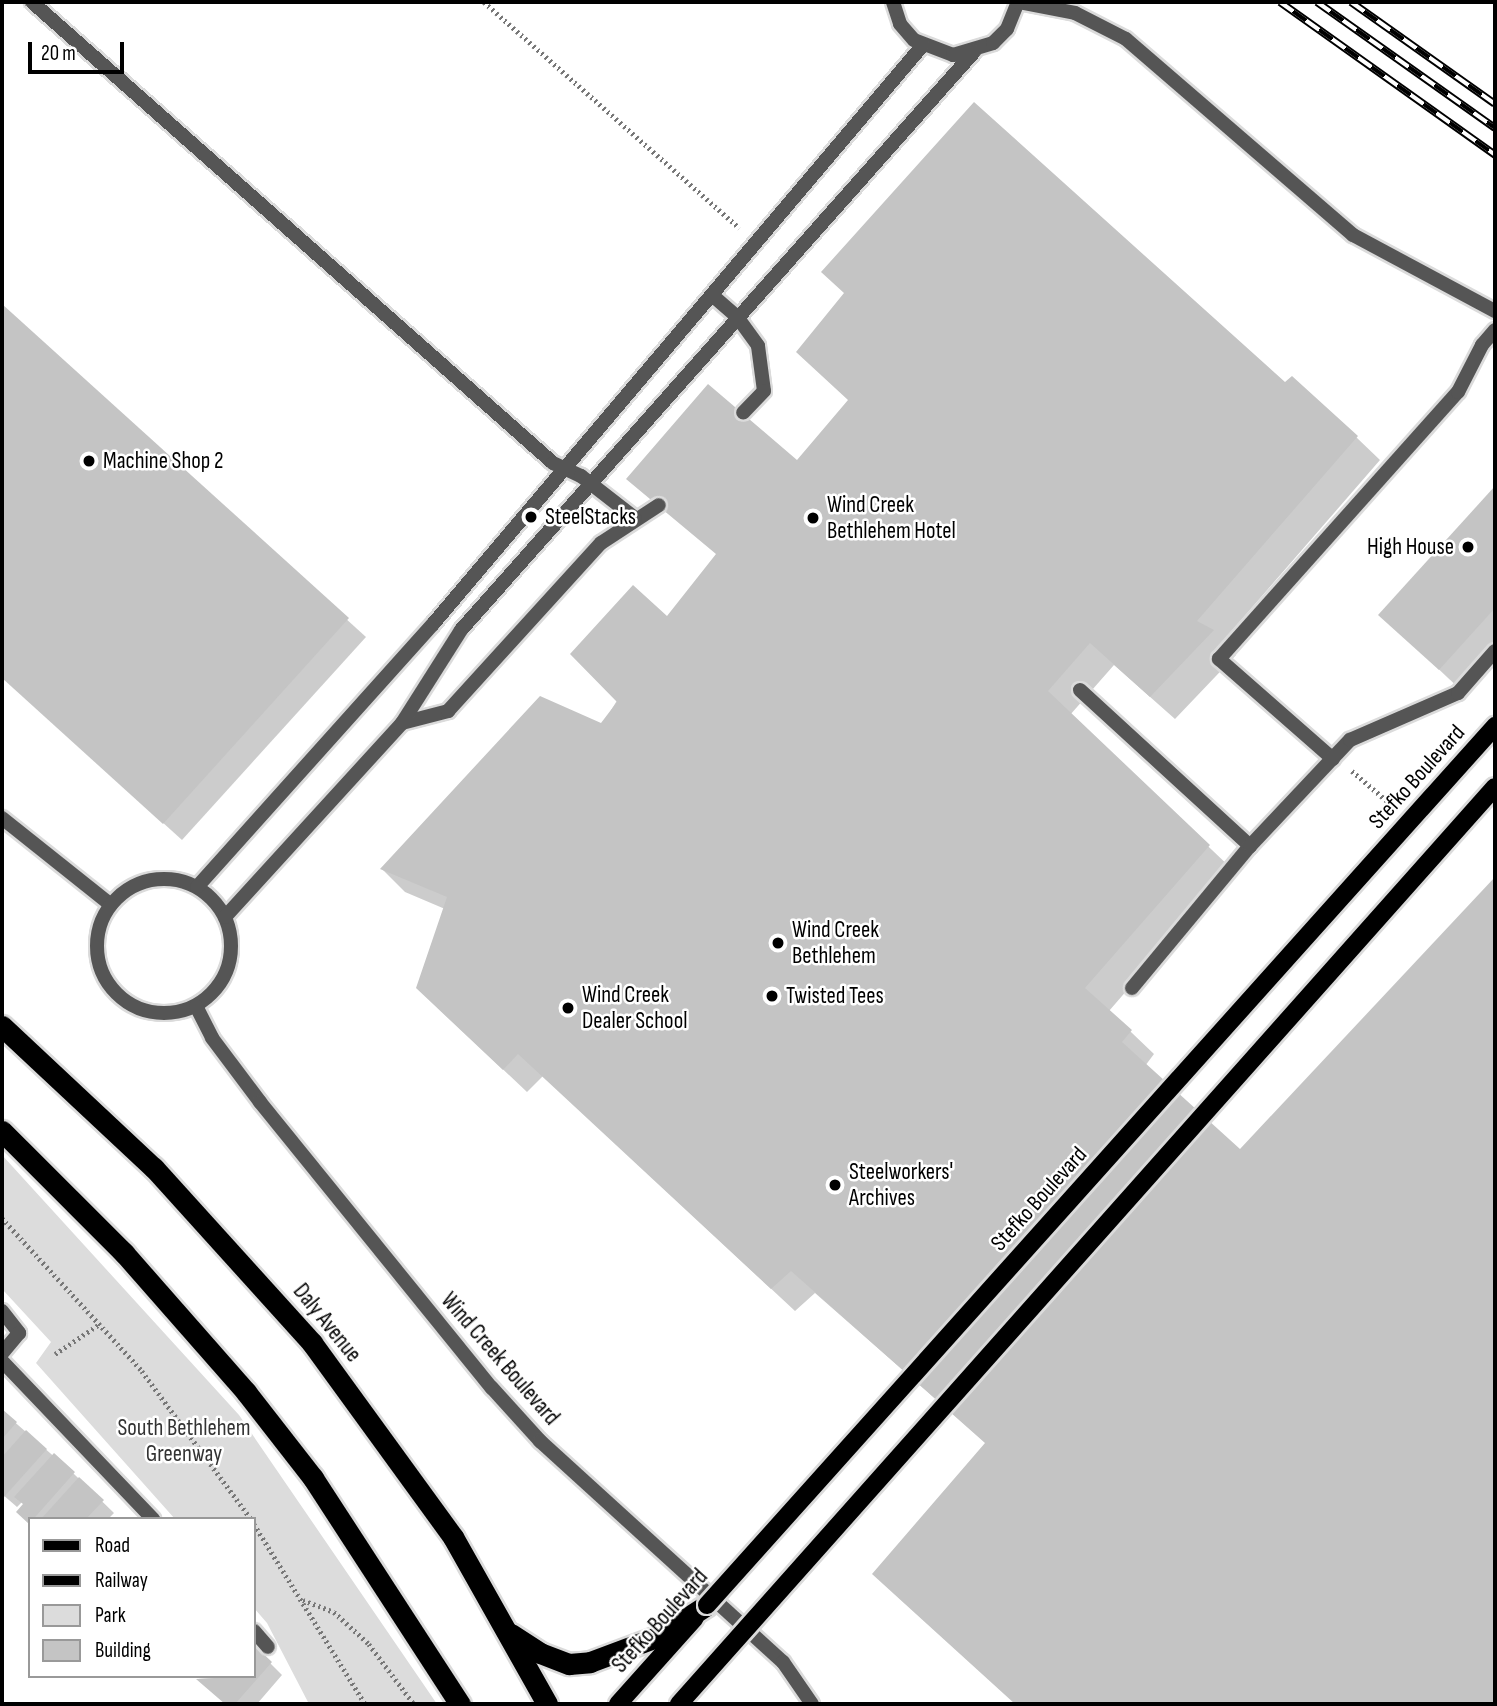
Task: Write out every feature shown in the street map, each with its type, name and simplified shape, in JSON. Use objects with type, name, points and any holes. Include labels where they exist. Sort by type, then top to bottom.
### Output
[{"type":"highway","name":"Daly Avenue","points":[[2,1026],[154,1168],[312,1343],[453,1537],[547,1704]]},
{"type":"highway","points":[[2,1131],[124,1253],[246,1392],[328,1499],[460,1704]]},
{"type":"highway","points":[[506,1631],[540,1653],[569,1664],[590,1662],[657,1637],[708,1605]]},
{"type":"main road","name":"Stefko Boulevard","points":[[619,1703],[1495,726]]},
{"type":"main road","points":[[679,1704],[1495,787]]},
{"type":"street","points":[[32,2],[338,276],[553,463],[591,484],[635,518]]},
{"type":"street","points":[[893,2],[900,24],[923,45],[953,55],[974,52]]},
{"type":"street","points":[[225,918],[402,723],[461,630],[974,52],[1007,29],[1018,2],[1075,13],[1126,39],[1353,234],[1495,311]]},
{"type":"street","points":[[197,887],[433,624],[923,45]]},
{"type":"street","points":[[712,295],[738,318],[758,346],[764,391],[743,413]]},
{"type":"street","points":[[1332,760],[1219,659],[1458,393],[1482,345],[1495,330]]},
{"type":"street","points":[[402,723],[448,711],[601,543],[635,518],[659,505]]},
{"type":"street","points":[[1132,988],[1250,846],[1350,740],[1458,693],[1495,651]]},
{"type":"street","points":[[1080,690],[1250,846]]},
{"type":"street","points":[[2,818],[111,905]]},
{"type":"street","points":[[160,879],[197,887],[225,918],[231,937],[224,977],[196,1006],[156,1013],[120,996],[99,962],[101,923],[111,905],[124,892],[160,879]]},
{"type":"street","name":"Wind Creek Boulevard","points":[[196,1006],[212,1038],[260,1102],[492,1388],[540,1441],[783,1662],[812,1704]]},
{"type":"street","points":[[2,1311],[19,1333],[2,1353]]},
{"type":"street","points":[[2,1361],[151,1517]]},
{"type":"street","points":[[256,1633],[268,1647]]},
{"type":"path","points":[[484,2],[745,233]]},
{"type":"path","points":[[2,1218],[102,1324],[194,1438],[250,1517]]},
{"type":"path","points":[[55,1354],[102,1324]]},
{"type":"path","points":[[256,1527],[365,1704]]},
{"type":"path","points":[[302,1600],[334,1612],[369,1644],[414,1704]]},
{"type":"green space","name":"South Bethlehem Greenway","points":[[2,1155],[239,1415],[437,1704],[309,1704],[267,1623],[256,1610],[256,1517],[173,1517],[36,1363],[51,1342],[2,1289]]},
{"type":"building","name":"Wind Creek Bethlehem","points":[[974,102],[1285,382],[1292,376],[1358,436],[1197,621],[1214,630],[1150,697],[1090,643],[1048,691],[1210,845],[1085,988],[1132,1030],[1122,1042],[1240,1149],[1495,877],[1495,1704],[1015,1704],[872,1574],[985,1443],[791,1271],[771,1289],[518,1054],[503,1070],[416,988],[447,897],[380,869],[540,696],[601,723],[617,702],[570,654],[633,585],[667,616],[716,554],[626,479],[708,384],[797,460],[848,400],[796,352],[844,293],[821,272]]},
{"type":"building","name":"Machine Shop 2","points":[[2,304],[349,618],[163,824],[2,678]]},
{"type":"building","name":"High House","points":[[1495,486],[1495,608],[1439,670],[1378,615]]},
{"type":"building","points":[[2,1409],[17,1422],[2,1439]]},
{"type":"building","points":[[26,1430],[47,1449],[4,1497],[2,1457]]},
{"type":"building","points":[[54,1453],[75,1472],[35,1517],[28,1517],[28,1523],[16,1512],[23,1504],[14,1497]]},
{"type":"building","points":[[79,1477],[104,1500],[88,1517],[43,1517]]},
{"type":"building","points":[[256,1647],[272,1662],[235,1704],[225,1704],[196,1679],[256,1678]]},
{"type":"railway","points":[[1280,2],[1495,155]]},
{"type":"railway","points":[[1317,2],[1495,128]]},
{"type":"railway","points":[[1351,2],[1495,104]]},
{"type":"place","name":"Machine Shop 2","points":[[89,461]]},
{"type":"place","name":"SteelStacks","points":[[531,517]]},
{"type":"place","name":"Wind Creek Bethlehem Hotel","points":[[813,518]]},
{"type":"place","name":"High House","points":[[1468,547]]},
{"type":"place","name":"Wind Creek Bethlehem","points":[[778,943]]},
{"type":"place","name":"Twisted Tees","points":[[772,996]]},
{"type":"place","name":"Wind Creek Dealer School","points":[[568,1008]]},
{"type":"place","name":"Steelworkers' Archives","points":[[835,1185]]}]
